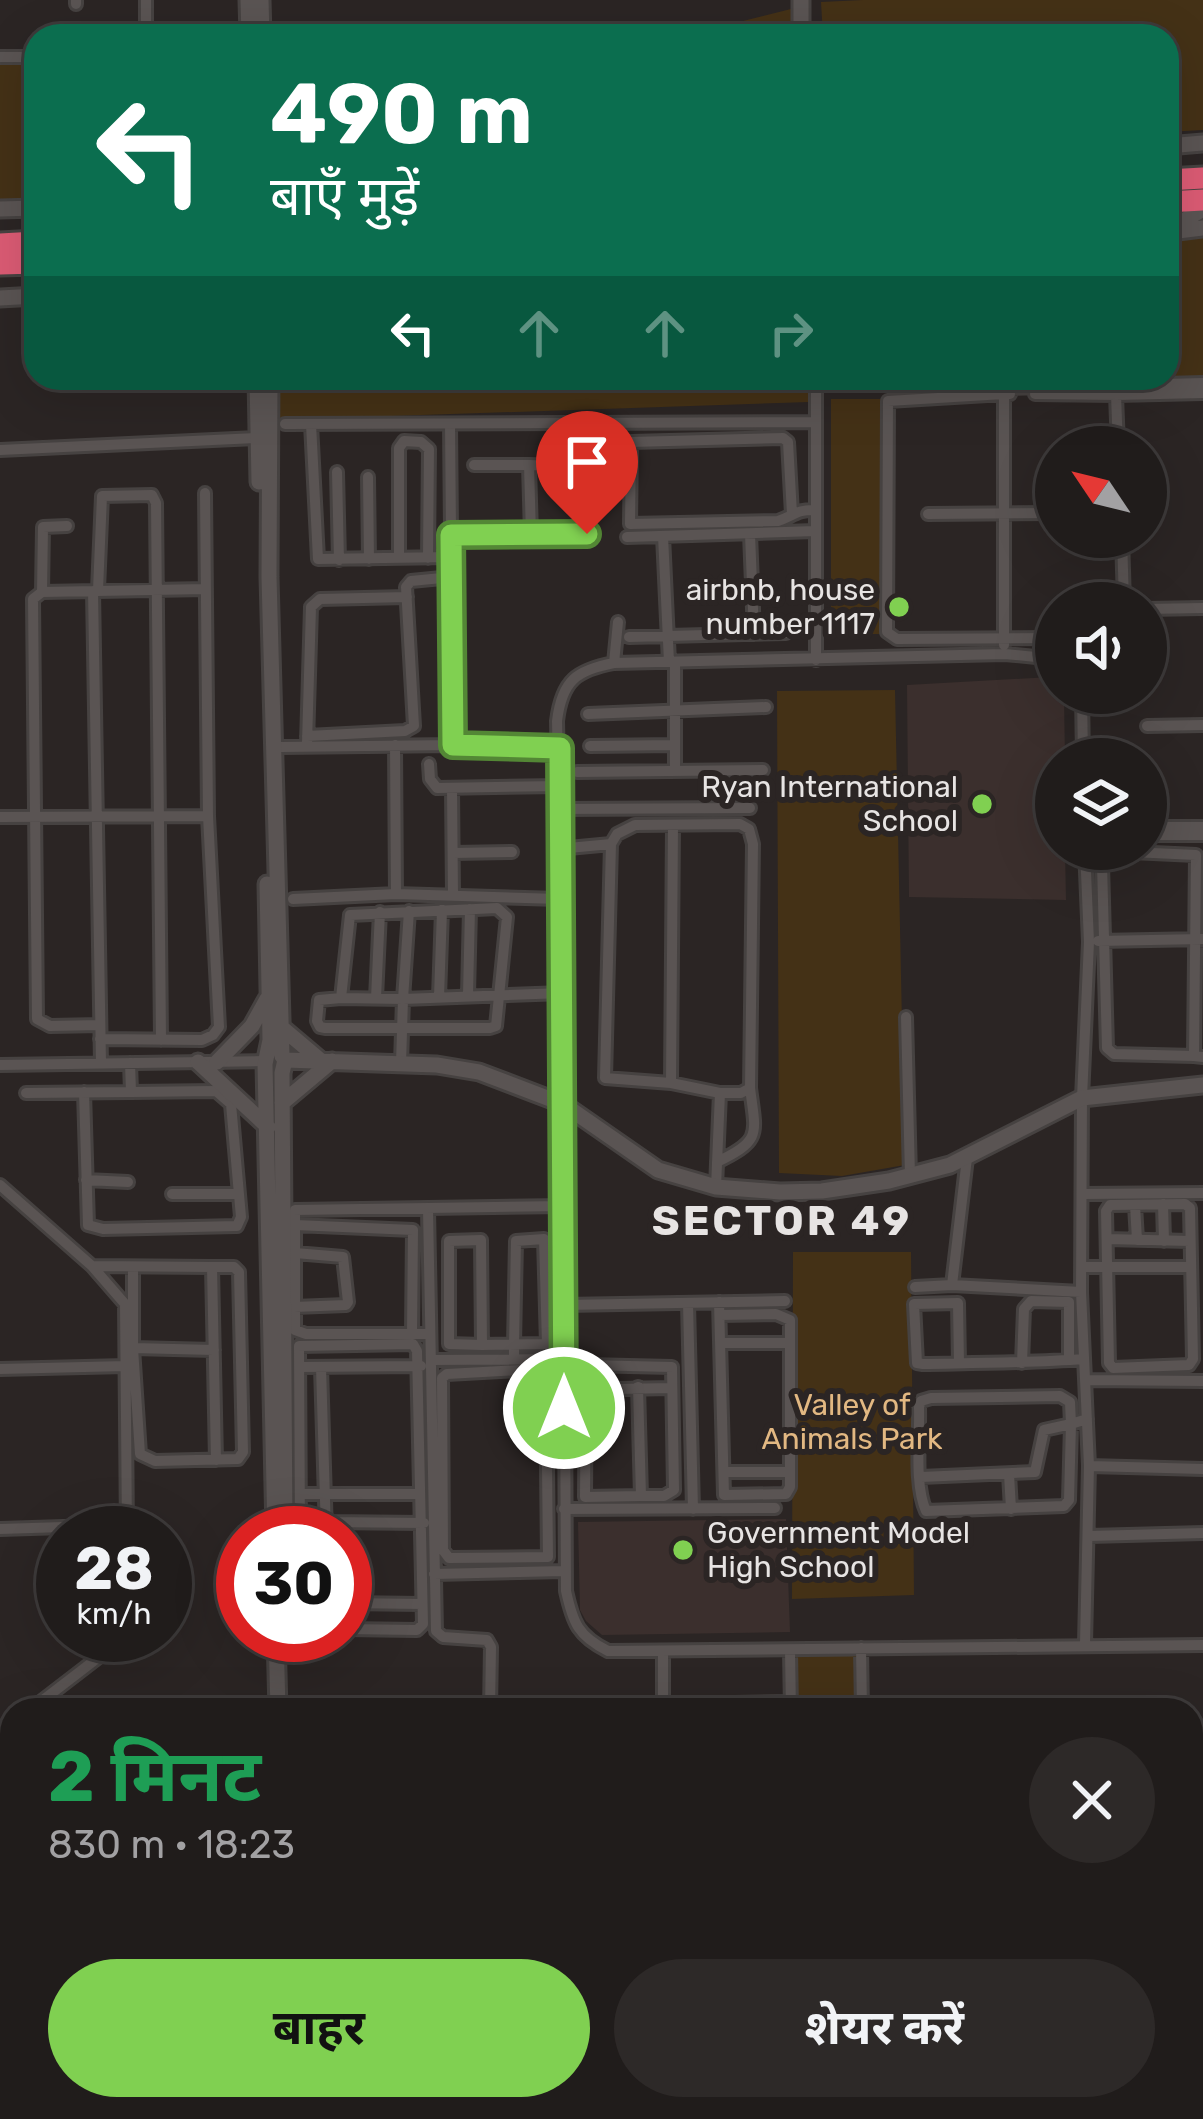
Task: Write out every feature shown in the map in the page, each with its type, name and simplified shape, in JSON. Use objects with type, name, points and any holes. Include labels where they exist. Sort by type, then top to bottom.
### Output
[{"type":"main road","points":[[1179,223],[1203,204]]},
{"type":"main road","points":[[257,390],[269,994],[282,1102],[285,1506]]},
{"type":"main road","points":[[270,390],[269,577],[281,1027],[268,1126],[274,1506]]},
{"type":"main road","points":[[217,1062],[252,1026],[269,994]]},
{"type":"main road","points":[[281,1027],[327,1061]]},
{"type":"main road","points":[[282,1102],[327,1061]]},
{"type":"main road","points":[[198,1062],[268,1126]]},
{"type":"main road","points":[[275,1062],[401,1064],[478,1072],[563,1105],[658,1170],[716,1186],[822,1191],[910,1176],[967,1158],[1082,1098],[1203,1085]]},
{"type":"main road","points":[[277,1662],[278,1698]]},
{"type":"main road","points":[[287,1662],[288,1698]]},
{"type":"street","points":[[816,390],[817,660]]},
{"type":"street","points":[[1116,390],[1117,426]]},
{"type":"street","points":[[1035,638],[890,636],[888,401],[1116,390],[1203,393]]},
{"type":"street","points":[[1004,394],[1005,654]]},
{"type":"street","points":[[286,424],[816,422]]},
{"type":"street","points":[[310,424],[318,559],[451,557]]},
{"type":"street","points":[[450,424],[453,745]]},
{"type":"street","points":[[451,535],[587,534],[586,424]]},
{"type":"street","points":[[0,450],[258,438]]},
{"type":"street","points":[[792,514],[788,442],[783,438],[631,442],[630,524],[778,521],[792,514],[800,509],[814,510]]},
{"type":"street","points":[[399,558],[399,448],[404,441],[422,442],[429,449],[428,558]]},
{"type":"street","points":[[474,465],[585,467]]},
{"type":"street","points":[[529,465],[531,535]]},
{"type":"street","points":[[337,472],[339,560]]},
{"type":"street","points":[[368,477],[369,559]]},
{"type":"street","points":[[101,1063],[95,591],[99,501],[107,494],[148,493],[156,503],[160,1040]]},
{"type":"street","points":[[100,1040],[202,1040],[219,1027],[208,816],[206,493]]},
{"type":"street","points":[[928,514],[1035,514]]},
{"type":"street","points":[[42,592],[43,527],[67,526]]},
{"type":"street","points":[[626,537],[815,531]]},
{"type":"street","points":[[750,534],[754,634]]},
{"type":"street","points":[[663,536],[676,711],[675,770]]},
{"type":"street","points":[[281,747],[414,726],[406,587],[411,581],[452,577]]},
{"type":"street","points":[[100,1025],[50,1026],[38,1019],[33,599],[42,592],[206,589]]},
{"type":"street","points":[[307,741],[311,607],[320,599],[406,597]]},
{"type":"street","points":[[1167,609],[1203,608]]},
{"type":"street","points":[[614,663],[617,622]]},
{"type":"street","points":[[629,638],[786,633]]},
{"type":"street","points":[[1035,657],[614,663],[585,669],[564,691],[557,721],[563,993],[564,1571],[575,1628],[587,1641],[608,1651],[1203,1646]]},
{"type":"street","points":[[588,713],[766,707]]},
{"type":"street","points":[[1147,726],[1203,724]]},
{"type":"street","points":[[307,741],[560,748]]},
{"type":"street","points":[[395,745],[396,893]]},
{"type":"street","points":[[590,746],[675,746]]},
{"type":"street","points":[[429,764],[432,784],[452,788],[559,786]]},
{"type":"street","points":[[577,772],[763,770]]},
{"type":"street","points":[[452,788],[454,896]]},
{"type":"street","points":[[559,809],[750,808]]},
{"type":"street","points":[[0,817],[208,816]]},
{"type":"street","points":[[717,1162],[752,1142],[756,1132],[750,1088],[752,837],[740,824],[635,825],[617,834],[611,844],[602,1072],[615,1082],[671,1083],[720,1093],[750,1088]]},
{"type":"street","points":[[671,1083],[674,826]]},
{"type":"street","points":[[1167,828],[1203,831]]},
{"type":"street","points":[[1167,834],[1203,831]]},
{"type":"street","points":[[559,850],[611,844]]},
{"type":"street","points":[[453,853],[512,852]]},
{"type":"street","points":[[1106,854],[1196,855],[1198,1056],[1109,1052],[1104,941],[1102,864],[1106,854]]},
{"type":"street","points":[[1085,1644],[1089,1536],[1082,1292],[1082,1098],[1089,942],[1086,870]]},
{"type":"street","points":[[293,898],[396,893],[559,899]]},
{"type":"street","points":[[341,998],[347,920],[355,913],[470,908],[497,908],[507,916],[502,993],[496,1026],[320,1027],[316,1021],[321,998],[341,998],[376,998],[403,998],[502,993],[563,993]]},
{"type":"street","points":[[468,995],[470,908]]},
{"type":"street","points":[[439,997],[442,910]]},
{"type":"street","points":[[401,1064],[409,911]]},
{"type":"street","points":[[376,998],[380,912]]},
{"type":"street","points":[[1089,942],[1199,939]]},
{"type":"street","points":[[906,1017],[910,1176]]},
{"type":"street","points":[[0,1065],[275,1062]]},
{"type":"street","points":[[130,1063],[131,1091]]},
{"type":"street","points":[[26,1093],[131,1091],[216,1091],[225,1096],[235,1109],[241,1221],[229,1229],[94,1228],[86,1218],[84,1092]]},
{"type":"street","points":[[716,1186],[720,1093]]},
{"type":"street","points":[[952,1285],[967,1158]]},
{"type":"street","points":[[86,1180],[128,1182]]},
{"type":"street","points":[[0,1185],[92,1267],[125,1304],[127,1506]]},
{"type":"street","points":[[1082,1194],[1203,1193]]},
{"type":"street","points":[[172,1194],[239,1194]]},
{"type":"street","points":[[1163,1204],[1164,1240]]},
{"type":"street","points":[[1185,1204],[1190,1208],[1189,1365],[1113,1368],[1108,1364],[1106,1211],[1110,1205],[1135,1205],[1185,1204]]},
{"type":"street","points":[[1135,1205],[1137,1240]]},
{"type":"street","points":[[430,1334],[299,1333],[294,1307],[295,1210],[564,1206]]},
{"type":"street","points":[[372,1630],[417,1630],[423,1624],[430,1363],[428,1208]]},
{"type":"street","points":[[295,1225],[413,1230],[412,1334]]},
{"type":"street","points":[[482,1345],[481,1240],[449,1240],[449,1344],[482,1345],[514,1345],[547,1344],[544,1239],[515,1241],[514,1345],[514,1359]]},
{"type":"street","points":[[1107,1239],[1190,1241]]},
{"type":"street","points":[[294,1307],[346,1305],[348,1301],[343,1256],[295,1253]]},
{"type":"street","points":[[92,1267],[133,1267],[234,1267],[239,1272],[243,1452],[238,1459],[155,1461],[140,1454],[133,1267]]},
{"type":"street","points":[[212,1267],[217,1460]]},
{"type":"street","points":[[1082,1267],[1191,1267]]},
{"type":"street","points":[[915,1287],[1082,1292]]},
{"type":"street","points":[[720,1309],[785,1301]]},
{"type":"street","points":[[1022,1363],[1024,1309],[1031,1301],[1070,1302],[1069,1360]]},
{"type":"street","points":[[564,1305],[688,1303],[782,1315],[790,1320],[790,1487],[786,1494],[724,1495],[720,1309]]},
{"type":"street","points":[[688,1303],[693,1509]]},
{"type":"street","points":[[959,1364],[960,1305],[914,1304],[915,1361],[959,1364],[1084,1359]]},
{"type":"street","points":[[721,1343],[790,1342]]},
{"type":"street","points":[[300,1506],[299,1346],[408,1343],[416,1347],[419,1494],[440,1635],[483,1637],[491,1646],[490,1698]]},
{"type":"street","points":[[133,1348],[214,1350]]},
{"type":"street","points":[[299,1367],[564,1359]]},
{"type":"street","points":[[586,1365],[672,1366],[674,1490],[664,1496],[585,1497],[585,1389],[586,1365]]},
{"type":"street","points":[[0,1369],[126,1366]]},
{"type":"street","points":[[321,1367],[325,1506]]},
{"type":"street","points":[[544,1371],[546,1409],[548,1557],[445,1555],[442,1378],[447,1374],[544,1371]]},
{"type":"street","points":[[1087,1380],[1203,1381]]},
{"type":"street","points":[[638,1387],[641,1496]]},
{"type":"street","points":[[564,1390],[672,1388]]},
{"type":"street","points":[[1060,1396],[1070,1402],[1071,1424],[1068,1504],[922,1508],[919,1407],[925,1399],[1060,1396]]},
{"type":"street","points":[[546,1409],[564,1408]]},
{"type":"street","points":[[921,1477],[1035,1472],[1044,1430],[1087,1419]]},
{"type":"street","points":[[1088,1466],[1203,1469]]},
{"type":"street","points":[[724,1472],[790,1472]]},
{"type":"street","points":[[1009,1474],[1011,1509]]},
{"type":"street","points":[[300,1494],[419,1494]]},
{"type":"street","points":[[564,1510],[775,1508]]},
{"type":"street","points":[[372,1526],[426,1523]]},
{"type":"street","points":[[0,1529],[36,1529]]},
{"type":"street","points":[[1089,1536],[1203,1533]]},
{"type":"street","points":[[434,1574],[564,1571]]},
{"type":"street","points":[[372,1604],[422,1604]]},
{"type":"street","points":[[861,1648],[862,1698]]},
{"type":"street","points":[[663,1651],[663,1698]]},
{"type":"street","points":[[790,1651],[791,1698]]},
{"type":"street","points":[[46,1698],[92,1662]]},
{"type":"shaded area","name":"Ryan International School","points":[[1035,678],[1035,714],[1064,714],[1065,738],[1035,738],[1035,870],[1065,870],[1066,900],[909,897],[907,685]]},
{"type":"shaded area","name":"Government Model High School","points":[[786,1519],[790,1632],[602,1635],[580,1610],[578,1522]]},
{"type":"green space","points":[[1203,0],[1203,130],[1179,131],[1179,24],[822,24],[821,2]]},
{"type":"green space","points":[[791,9],[791,24],[731,24]]},
{"type":"green space","points":[[24,63],[24,202],[0,203],[0,64]]},
{"type":"green space","points":[[1203,235],[1203,377],[1179,378],[1179,236]]},
{"type":"green space","points":[[274,390],[808,390],[809,402],[274,420]]},
{"type":"green space","points":[[831,399],[882,399],[882,634],[831,634]]},
{"type":"green space","points":[[895,690],[905,1165],[842,1176],[779,1173],[777,691]]},
{"type":"green space","name":"Valley of Animals Park","points":[[793,1252],[911,1252],[914,1595],[792,1599]]},
{"type":"green space","points":[[858,1653],[859,1698],[796,1698],[796,1655]]},
{"type":"place","name":"airbnb, house number 1117","points":[[899,607]]},
{"type":"place","name":"Ryan International School","points":[[982,804]]},
{"type":"place","name":"Government Model High School","points":[[683,1550]]},
{"type":"district","name":"SECTOR 49","points":[[782,1220]]},
{"type":"route","points":[[564,1408],[560,748],[453,745],[451,535],[587,534]]}]
